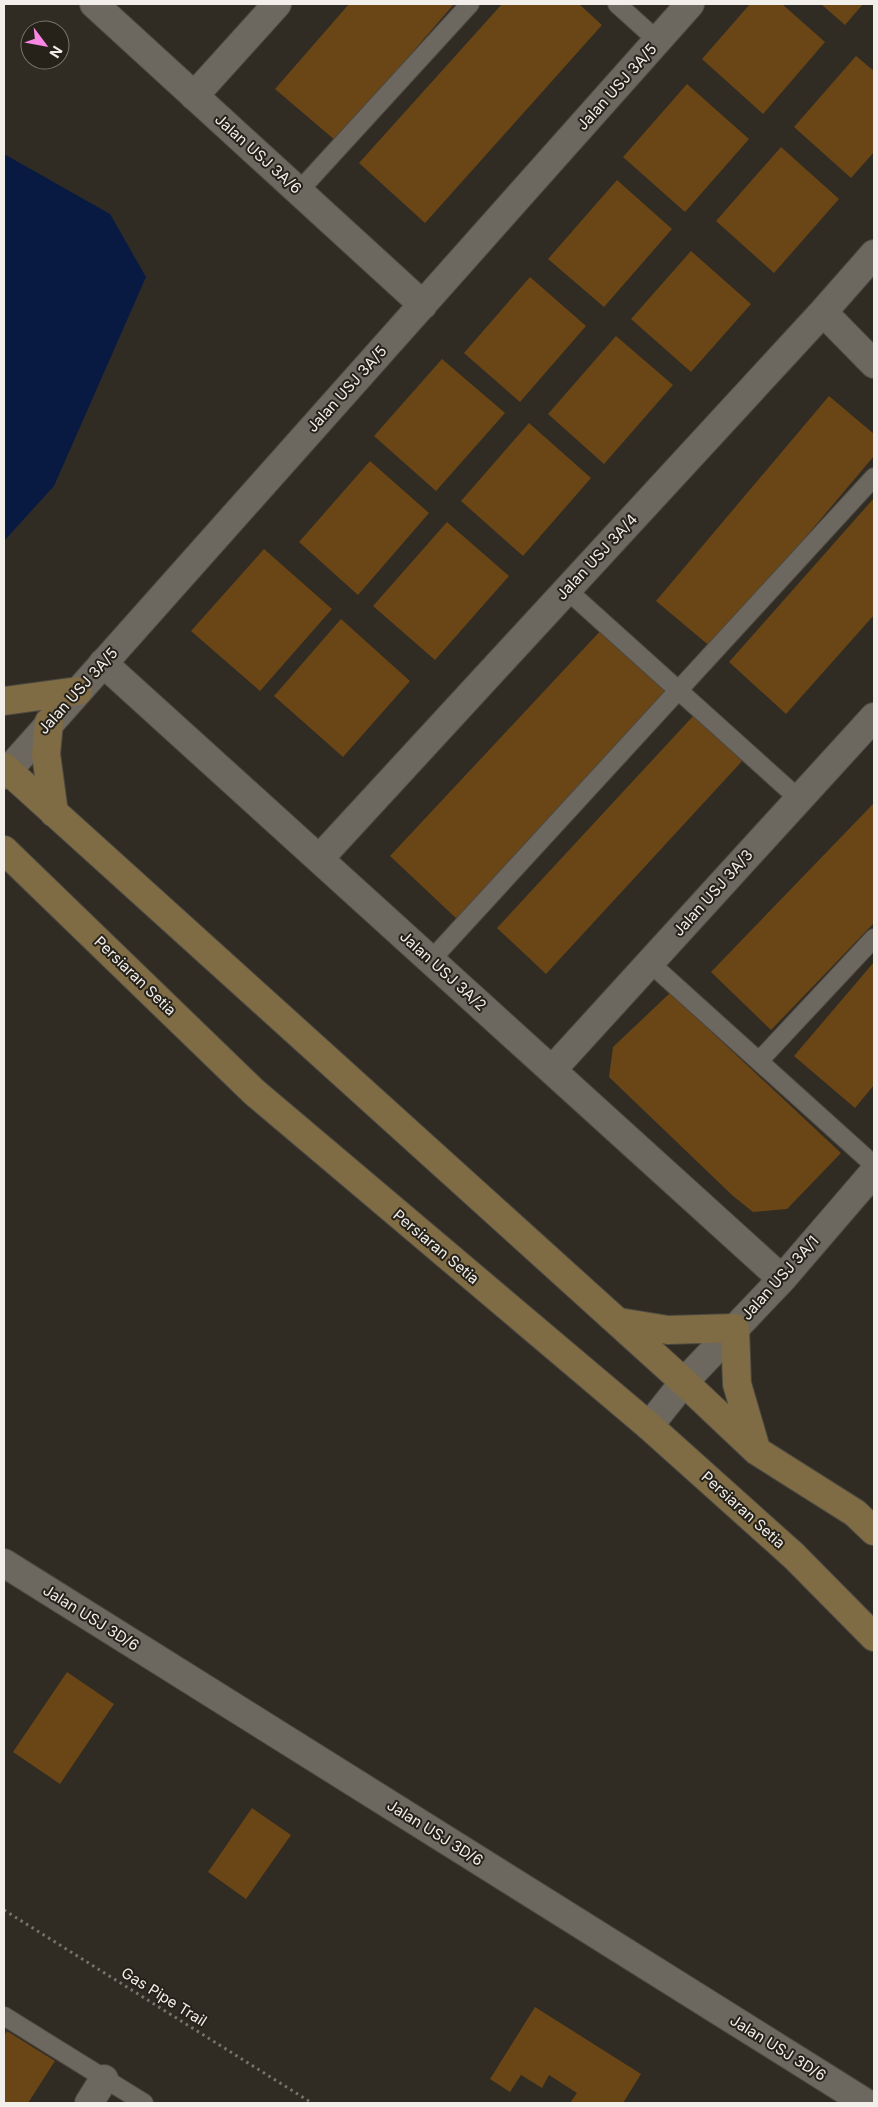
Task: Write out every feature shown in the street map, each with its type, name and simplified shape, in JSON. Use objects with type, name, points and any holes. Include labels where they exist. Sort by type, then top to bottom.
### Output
[{"type":"main road","points":[[4,701],[78,691]]},
{"type":"main road","points":[[50,722],[46,754],[54,813]]},
{"type":"main road","points":[[5,770],[618,1322],[757,1451],[855,1513],[874,1531]]},
{"type":"main road","name":"Persiaran Setia","points":[[4,850],[254,1092],[649,1426],[794,1556],[874,1637]]},
{"type":"main road","points":[[618,1322],[668,1330],[735,1328],[737,1384],[757,1451]]},
{"type":"street","name":"Jalan USJ 3A/6","points":[[94,4],[423,305]]},
{"type":"street","points":[[194,96],[277,4]]},
{"type":"street","name":"Jalan USJ 3A/5","points":[[5,770],[78,691],[690,4]]},
{"type":"street","name":"Jalan USJ 3A/4","points":[[319,859],[823,312],[874,254]]},
{"type":"street","points":[[823,312],[874,364]]},
{"type":"street","name":"Jalan USJ 3A/2","points":[[103,663],[782,1279]]},
{"type":"street","name":"Jalan USJ 3A/3","points":[[552,1070],[874,717]]},
{"type":"street","name":"Jalan USJ 3A/1","points":[[649,1426],[684,1382],[782,1279],[874,1172]]},
{"type":"street","name":"Jalan USJ 3D/6","points":[[4,1563],[866,2103]]},
{"type":"street","points":[[89,2103],[104,2079]]},
{"type":"lane","points":[[299,191],[470,4]]},
{"type":"lane","points":[[617,4],[658,40]]},
{"type":"lane","points":[[431,960],[874,477]]},
{"type":"lane","points":[[567,590],[799,799]]},
{"type":"lane","points":[[759,1061],[874,938]]},
{"type":"lane","points":[[650,963],[874,1166]]},
{"type":"lane","points":[[4,2016],[144,2103]]},
{"type":"path","name":"Gas Pipe Trail","points":[[4,1910],[312,2103]]},
{"type":"water","points":[[4,154],[110,214],[146,277],[54,486],[4,541]]},
{"type":"building","points":[[349,4],[454,4],[336,141],[275,89]]},
{"type":"building","points":[[502,4],[579,4],[602,25],[425,223],[359,163]]},
{"type":"building","points":[[750,4],[782,4],[825,42],[763,114],[702,59]]},
{"type":"building","points":[[821,4],[863,4],[845,25]]},
{"type":"building","points":[[856,56],[874,71],[874,152],[851,178],[794,127]]},
{"type":"building","points":[[687,84],[749,139],[685,212],[623,157]]},
{"type":"building","points":[[781,147],[839,199],[774,273],[716,221]]},
{"type":"building","points":[[617,180],[672,229],[604,307],[548,259]]},
{"type":"building","points":[[691,251],[751,304],[691,372],[631,319]]},
{"type":"building","points":[[530,277],[586,326],[520,402],[464,353]]},
{"type":"building","points":[[616,336],[673,385],[604,464],[548,414]]},
{"type":"building","points":[[442,359],[505,413],[436,491],[374,436]]},
{"type":"building","points":[[829,396],[874,434],[874,456],[712,648],[656,601]]},
{"type":"building","points":[[529,423],[591,478],[523,556],[461,501]]},
{"type":"building","points":[[370,461],[429,513],[358,595],[299,542]]},
{"type":"building","points":[[874,498],[874,615],[786,714],[729,662]]},
{"type":"building","points":[[447,522],[509,576],[435,660],[373,606]]},
{"type":"building","points":[[264,549],[332,609],[260,691],[191,631]]},
{"type":"building","points":[[341,619],[410,681],[343,757],[274,696]]},
{"type":"building","points":[[604,627],[672,691],[458,920],[390,856]]},
{"type":"building","points":[[695,714],[744,759],[546,974],[497,928]]},
{"type":"building","points":[[874,803],[874,923],[771,1030],[711,972]]},
{"type":"building","points":[[874,962],[874,1085],[855,1108],[794,1056]]},
{"type":"building","points":[[670,993],[841,1153],[787,1209],[753,1212],[733,1196],[609,1077],[613,1047]]},
{"type":"building","points":[[67,1672],[114,1704],[60,1784],[13,1752]]},
{"type":"building","points":[[252,1808],[291,1835],[246,1899],[208,1872]]},
{"type":"building","points":[[535,2007],[641,2074],[623,2103],[570,2103],[577,2093],[549,2075],[542,2088],[521,2075],[510,2092],[490,2079]]},
{"type":"building","points":[[7,2031],[55,2061],[28,2103],[4,2103],[4,2036]]}]
